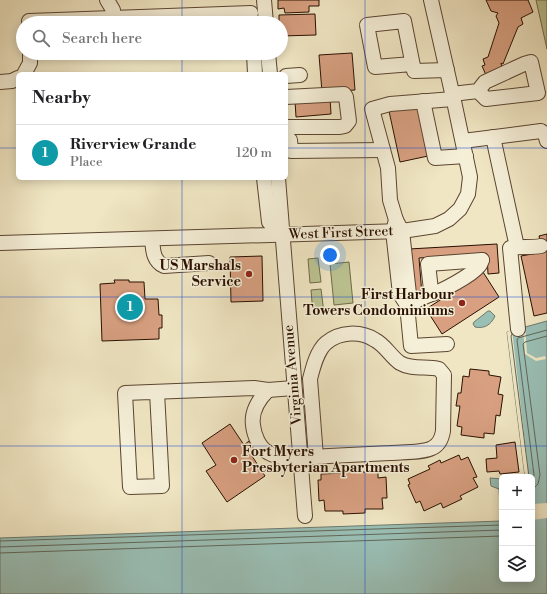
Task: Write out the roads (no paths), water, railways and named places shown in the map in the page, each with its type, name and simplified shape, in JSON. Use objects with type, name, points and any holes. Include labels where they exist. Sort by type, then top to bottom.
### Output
[{"type":"street","points":[[264,0],[265,16]]},
{"type":"street","name":"West First Street","points":[[0,244],[282,235],[434,226],[449,219],[460,209],[468,194],[470,177],[453,96],[430,0]]},
{"type":"street","points":[[68,16],[113,10],[251,12]]},
{"type":"street","points":[[25,72],[30,60]]},
{"type":"street","points":[[254,60],[255,72]]},
{"type":"street","points":[[269,60],[270,72]]},
{"type":"street","points":[[412,64],[414,71],[447,70]]},
{"type":"street","points":[[0,82],[12,81],[16,79]]},
{"type":"street","points":[[447,344],[411,346],[407,305],[400,294],[397,227],[390,200],[388,168],[372,109],[390,104],[423,101],[478,91]]},
{"type":"street","points":[[288,97],[344,94],[346,97],[349,121],[345,126],[340,127],[288,127]]},
{"type":"street","points":[[423,101],[435,158],[466,156]]},
{"type":"street","points":[[463,141],[541,131],[545,134],[547,141]]},
{"type":"street","points":[[493,137],[517,247]]},
{"type":"street","points":[[288,140],[290,140],[291,151],[383,150]]},
{"type":"street","points":[[264,180],[269,222],[282,235]]},
{"type":"street","name":"Virginia Avenue","points":[[278,180],[304,516]]},
{"type":"street","points":[[152,239],[154,254],[157,262],[164,266],[209,263]]},
{"type":"street","points":[[518,329],[510,248],[522,246],[532,248],[541,246]]},
{"type":"street","points":[[407,305],[429,295]]},
{"type":"street","points":[[268,390],[262,396],[255,408],[252,418],[253,431],[256,439],[267,452],[276,456],[300,458],[410,452],[432,448],[439,441],[443,431],[444,375],[439,369],[411,367],[401,363],[377,340],[364,334],[351,333],[337,336],[326,343],[318,354],[310,379],[316,457]]},
{"type":"street","points":[[157,392],[162,486],[130,487],[125,393],[254,388],[268,390],[294,388]]},
{"type":"water","points":[[488,311],[495,316],[491,322],[484,327],[475,327],[473,324],[474,322]]},
{"type":"water","points":[[547,321],[547,594],[0,594],[0,538],[499,521],[499,582],[535,582],[535,474],[525,474],[507,332]]},
{"type":"water","points":[[490,478],[499,479],[499,489],[491,486]]},
{"type":"place","name":"US Marshals Service","points":[[249,274]]},
{"type":"place","name":"First Harbour Towers Condominiums","points":[[462,303]]},
{"type":"place","name":"Riverview Grande","points":[[130,307]]},
{"type":"place","name":"Fort Myers Presbyterian Apartments","points":[[234,460]]}]
